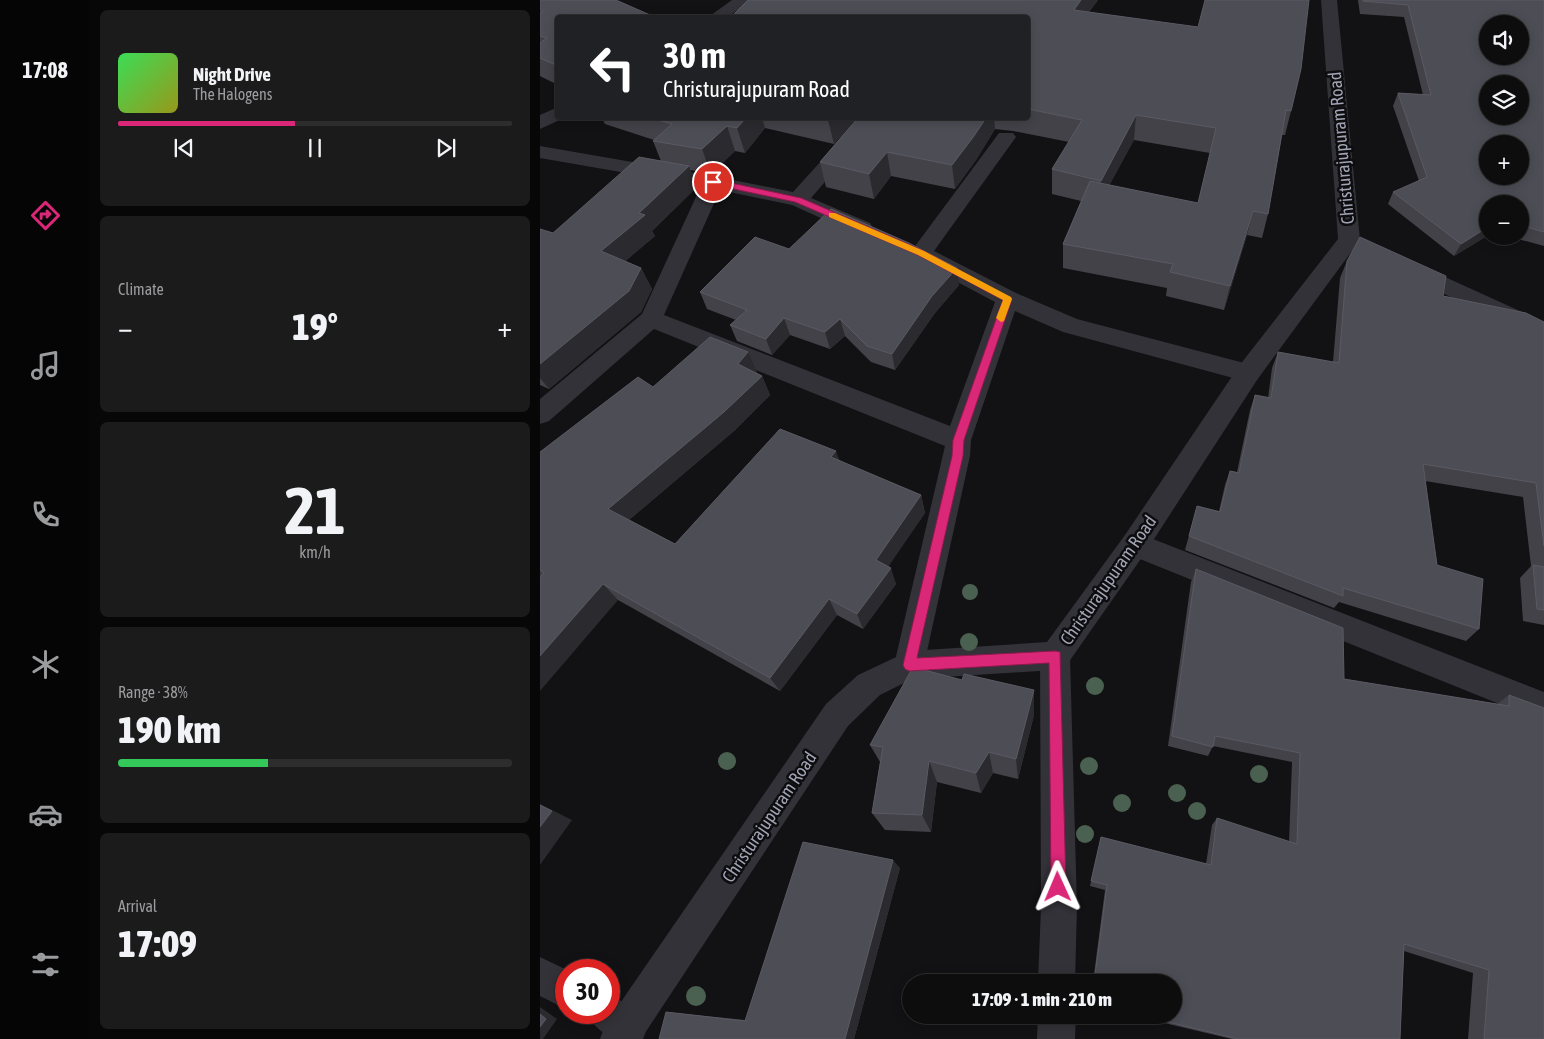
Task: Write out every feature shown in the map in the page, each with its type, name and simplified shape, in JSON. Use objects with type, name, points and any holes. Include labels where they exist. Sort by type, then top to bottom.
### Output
[{"type":"street","points":[[719,15],[743,0]]},
{"type":"street","name":"Christurajupuram Road","points":[[618,1026],[837,715],[869,685],[909,665],[1055,656],[1135,544],[1248,373],[1358,245],[1329,0]]},
{"type":"street","points":[[540,124],[555,115]]},
{"type":"street","points":[[798,200],[868,120]]},
{"type":"street","points":[[1006,137],[912,249],[1008,299],[1071,326],[1248,373]]},
{"type":"street","points":[[540,152],[713,182],[798,200],[877,234]]},
{"type":"street","points":[[540,414],[651,320],[713,182]]},
{"type":"street","points":[[1393,261],[1544,332]]},
{"type":"street","points":[[909,665],[957,456],[958,440],[1008,299]]},
{"type":"street","points":[[651,320],[958,440]]},
{"type":"street","points":[[1135,544],[1544,707]]},
{"type":"street","points":[[1055,656],[1059,907],[1057,974]]},
{"type":"street","points":[[540,975],[555,984]]},
{"type":"street","points":[[1056,1039],[1057,1024]]},
{"type":"building","points":[[540,0],[616,0],[650,15],[555,15],[555,65],[540,58],[540,43],[547,38],[540,36],[540,13],[543,11],[540,9]]},
{"type":"building","points":[[748,0],[1081,0],[1074,10],[1198,27],[1205,0],[1309,0],[1301,69],[1291,111],[1286,110],[1268,214],[1253,211],[1230,286],[1170,272],[1173,264],[1063,244],[1090,181],[1198,203],[1216,128],[1136,115],[1101,181],[1052,169],[1082,120],[1030,109],[1030,15],[733,15]]},
{"type":"building","points":[[1363,0],[1544,0],[1544,232],[1529,228],[1529,195],[1479,195],[1479,233],[1461,244],[1393,192],[1427,177],[1398,93],[1431,95],[1408,5]]},
{"type":"building","points":[[659,120],[744,120],[737,128],[727,126],[702,149],[653,141],[672,124]]},
{"type":"building","points":[[856,120],[985,120],[952,165],[887,152],[869,174],[820,162]]},
{"type":"building","points":[[639,157],[689,166],[639,213],[645,215],[601,251],[641,268],[629,291],[540,364],[540,229],[553,233]]},
{"type":"building","points":[[831,209],[909,243],[957,268],[932,296],[892,354],[867,346],[840,319],[825,332],[784,318],[766,339],[730,325],[747,310],[700,292],[755,237],[789,249]]},
{"type":"building","points":[[1360,237],[1446,276],[1443,296],[1526,313],[1544,322],[1544,546],[1536,483],[1423,464],[1437,565],[1483,579],[1479,629],[1343,588],[1343,596],[1189,536],[1197,506],[1220,512],[1230,471],[1239,473],[1255,395],[1271,398],[1278,352],[1339,363],[1347,261]]},
{"type":"building","points":[[710,337],[748,352],[738,364],[762,376],[724,412],[608,509],[675,544],[780,429],[836,451],[831,457],[921,495],[876,560],[891,568],[857,614],[829,599],[770,678],[603,584],[540,656],[540,577],[544,573],[540,570],[540,452],[638,377],[653,387]]},
{"type":"building","points":[[1533,565],[1544,567],[1544,610],[1537,609]]},
{"type":"building","points":[[1196,569],[1343,628],[1344,679],[1509,706],[1509,695],[1544,708],[1544,1039],[1484,1039],[1489,970],[1404,944],[1400,1039],[1238,1039],[1176,1024],[1182,1024],[1182,974],[1095,974],[1107,885],[1091,881],[1101,837],[1211,865],[1217,818],[1297,844],[1300,753],[1215,736],[1213,747],[1172,736]]},
{"type":"building","points":[[913,667],[962,680],[964,674],[1034,690],[1016,759],[989,752],[976,773],[929,761],[922,815],[872,813],[883,747],[870,745]]},
{"type":"building","points":[[540,805],[552,811],[540,827]]},
{"type":"building","points":[[803,842],[893,860],[845,1039],[659,1039],[666,1012],[745,1021]]},
{"type":"building","points":[[540,1014],[546,1019],[540,1027]]},
{"type":"slow traffic","points":[[832,215],[921,253],[1008,299],[1001,318]]},
{"type":"route","points":[[713,182],[798,200],[921,253],[1008,299],[958,440],[957,456],[909,665],[1055,656],[1058,887]]}]
